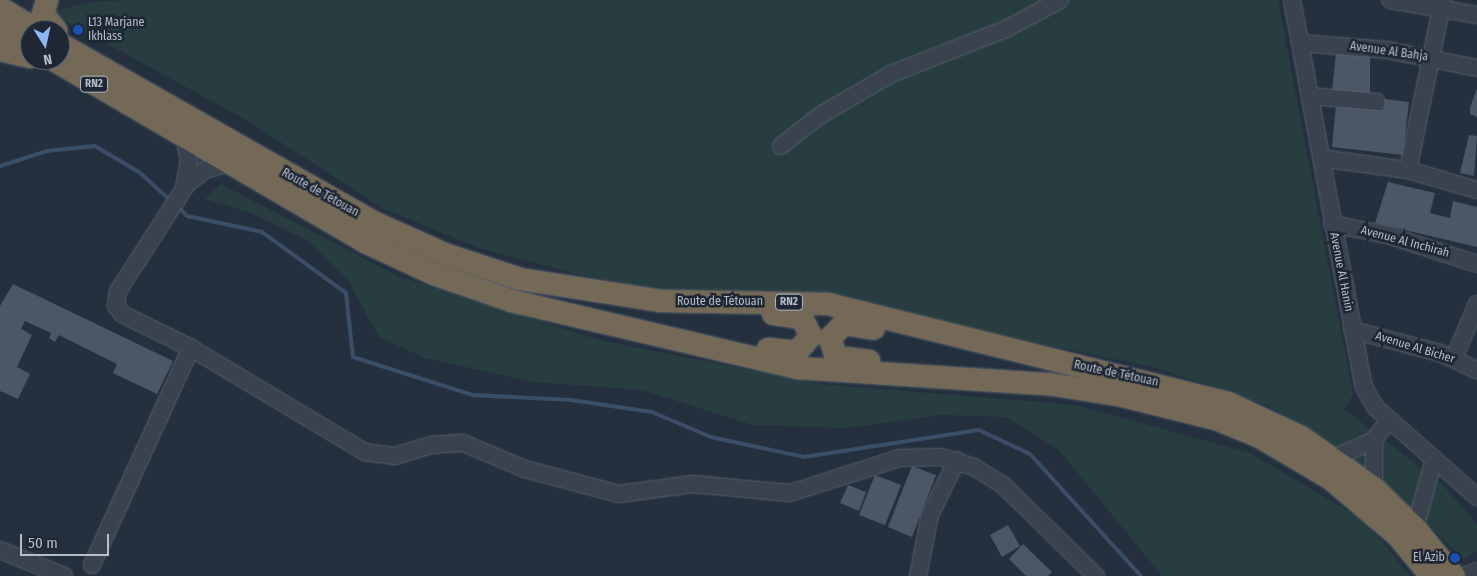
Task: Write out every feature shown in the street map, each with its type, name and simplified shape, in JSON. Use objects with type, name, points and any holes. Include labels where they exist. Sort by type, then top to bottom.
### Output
[{"type":"highway","points":[[47,0],[43,14],[48,20]]},
{"type":"highway","points":[[0,8],[20,20]]},
{"type":"highway","points":[[0,28],[20,40]]},
{"type":"highway","points":[[70,42],[102,69]]},
{"type":"highway","points":[[0,50],[20,55]]},
{"type":"highway","name":"Route de Tétouan","points":[[70,50],[373,222],[465,262],[551,288],[680,303],[828,304],[971,343],[1138,378],[1263,417],[1334,458],[1374,488],[1415,528],[1454,576]]},
{"type":"highway","points":[[57,70],[134,108]]},
{"type":"highway","name":"Route de Tétouan","points":[[70,70],[226,164],[398,258],[473,289],[546,310],[816,371],[972,377],[1119,395],[1219,420],[1297,456],[1368,508],[1430,576]]},
{"type":"highway","points":[[546,310],[653,325],[783,352],[802,350],[811,336],[806,320],[792,314],[661,310],[551,288]]},
{"type":"highway","points":[[1119,395],[1002,369],[842,359],[832,353],[830,338],[839,326],[854,324],[1007,359],[1138,378]]},
{"type":"street","points":[[781,146],[819,116],[890,74],[1006,29],[1060,0]]},
{"type":"street","name":"Avenue Al Hanin","points":[[1292,0],[1332,224],[1364,387],[1389,420],[1477,497]]},
{"type":"street","points":[[1390,0],[1442,4],[1477,16]]},
{"type":"street","points":[[1408,170],[1442,4]]},
{"type":"street","name":"Avenue Al Bahja","points":[[1300,43],[1430,58],[1477,68]]},
{"type":"street","points":[[1310,96],[1378,102]]},
{"type":"street","points":[[178,199],[188,161],[185,140]]},
{"type":"street","points":[[1321,158],[1408,170],[1477,190]]},
{"type":"street","points":[[226,164],[205,170],[178,199],[115,301],[122,314],[191,348],[365,452],[395,456],[432,444],[463,443],[525,469],[609,493],[693,484],[765,494],[790,492],[900,458],[957,460],[1004,486],[1096,576]]},
{"type":"street","name":"Avenue Al Inchirah","points":[[1332,224],[1386,235],[1477,264]]},
{"type":"street","points":[[1454,358],[1477,304]]},
{"type":"street","name":"Avenue Al Bicher","points":[[1352,330],[1454,358],[1477,370]]},
{"type":"street","points":[[92,566],[191,348]]},
{"type":"street","points":[[1334,458],[1374,440],[1389,420]]},
{"type":"street","points":[[1374,440],[1374,488]]},
{"type":"street","points":[[1415,528],[1434,459]]},
{"type":"street","points":[[918,576],[930,515],[957,460]]},
{"type":"street","points":[[0,550],[64,576]]},
{"type":"street","points":[[1464,576],[1477,571]]},
{"type":"green space","points":[[128,0],[1278,0],[1353,395],[1344,409],[1443,485],[1477,524],[1477,551],[1464,559],[1367,468],[1268,406],[1157,368],[999,335],[839,294],[684,294],[577,274],[479,248],[382,208],[248,121],[70,24],[70,20],[64,20],[49,12],[91,2]]},
{"type":"green space","points":[[221,184],[398,276],[599,340],[821,384],[1076,405],[1250,453],[1365,521],[1410,576],[1162,576],[1059,450],[1006,417],[941,415],[846,428],[753,425],[642,390],[534,382],[425,358],[379,337],[348,280],[308,241],[251,213],[205,199]]},
{"type":"building","points":[[1336,53],[1370,57],[1370,96],[1332,91]]},
{"type":"building","points":[[1477,88],[1477,117],[1470,114],[1470,108]]},
{"type":"building","points":[[1384,99],[1409,102],[1403,155],[1332,147],[1336,105],[1383,110]]},
{"type":"building","points":[[1469,135],[1477,136],[1474,176],[1460,173]]},
{"type":"building","points":[[1388,182],[1435,193],[1430,213],[1450,218],[1453,201],[1477,207],[1477,247],[1375,223]]},
{"type":"building","points":[[13,284],[173,361],[157,394],[113,373],[117,364],[59,335],[55,342],[49,338],[51,333],[25,321],[21,329],[32,335],[17,367],[30,374],[18,399],[0,391],[0,306]]},
{"type":"building","points":[[912,466],[936,475],[912,537],[888,527]]},
{"type":"building","points":[[875,475],[901,485],[885,525],[859,515]]},
{"type":"building","points":[[848,485],[866,492],[859,511],[840,503]]},
{"type":"building","points":[[1008,525],[1020,546],[1002,557],[990,535]]},
{"type":"building","points":[[1023,544],[1052,572],[1048,576],[1026,576],[1009,559]]},
{"type":"waterway","points":[[0,166],[47,151],[95,146],[139,172],[171,201]]},
{"type":"waterway","points":[[178,207],[187,216],[262,232],[346,293],[353,357],[473,395],[571,400],[652,412],[711,437],[804,457],[979,430],[1030,454],[1141,576]]},
{"type":"place","name":"L13 Marjane Ikhlass","points":[[78,30]]},
{"type":"place","name":"El Azib","points":[[1455,558]]}]
